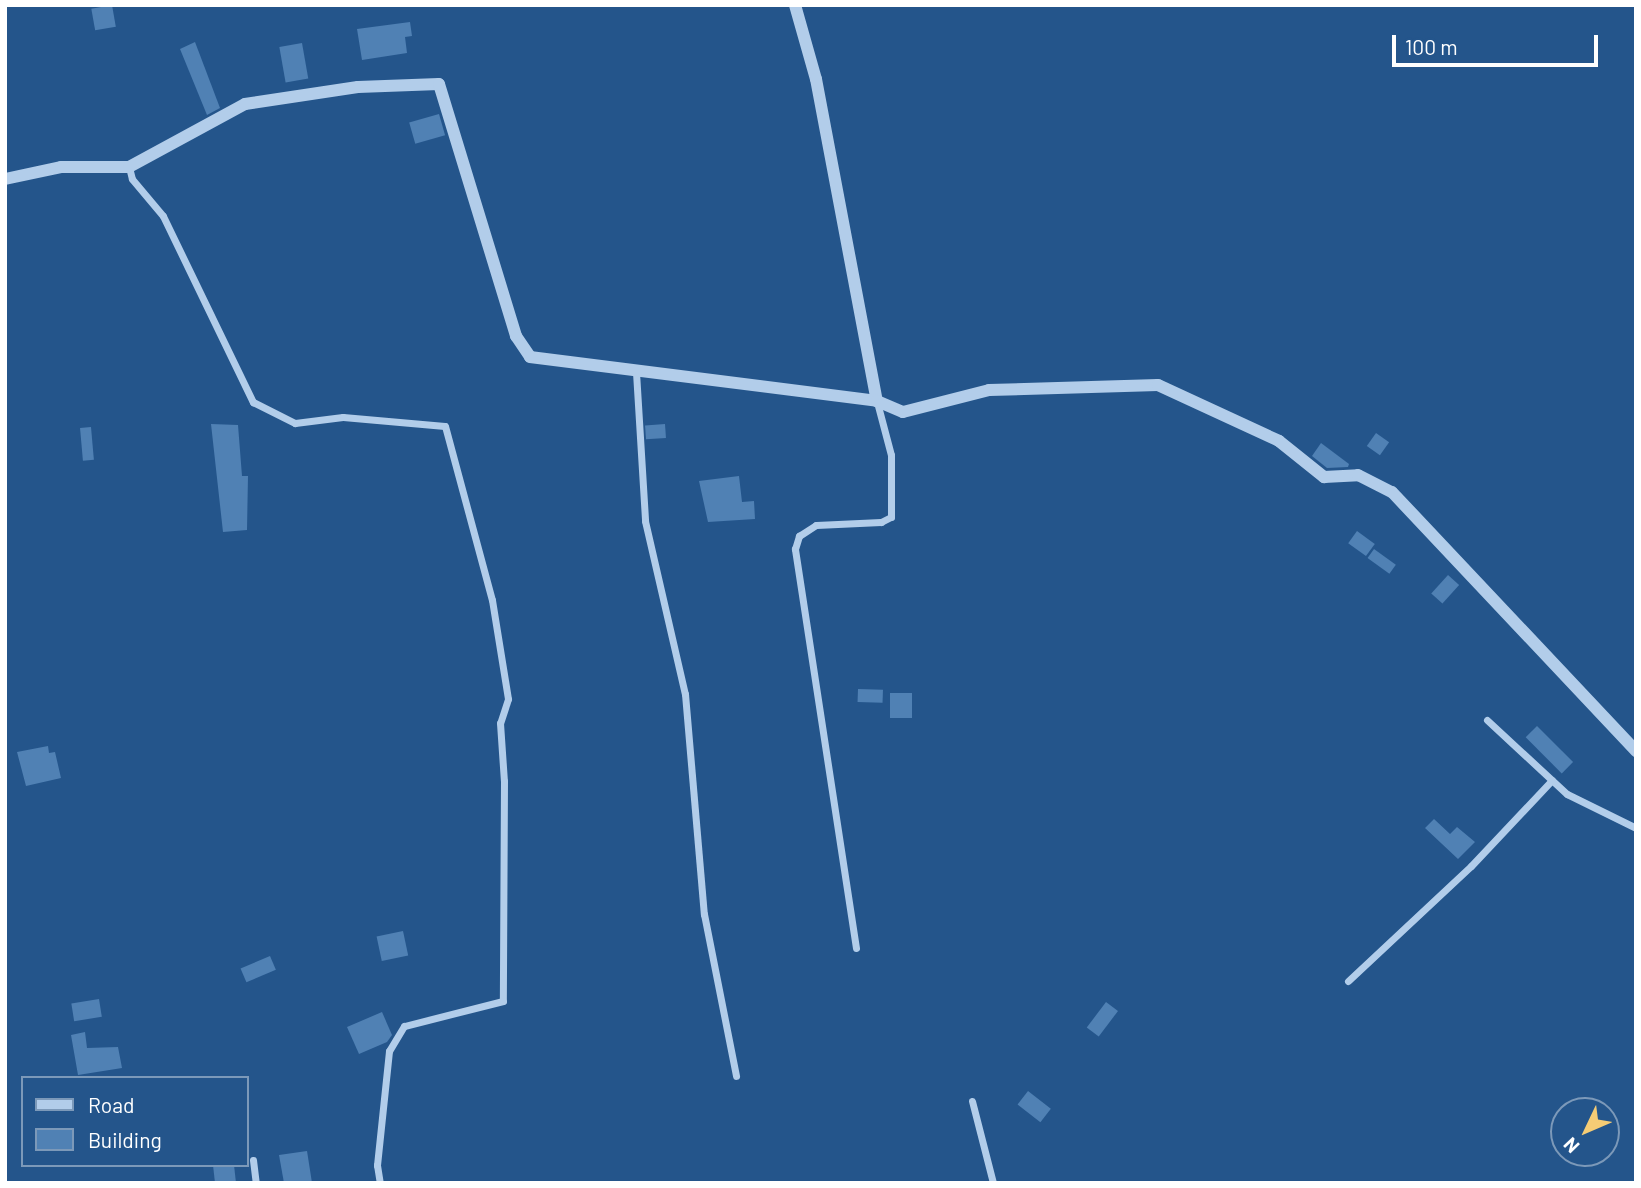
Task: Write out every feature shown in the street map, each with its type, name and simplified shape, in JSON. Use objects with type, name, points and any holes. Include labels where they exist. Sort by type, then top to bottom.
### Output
[{"type":"street","points":[[796,5],[816,79],[877,401],[891,455],[891,517],[881,522],[816,524],[799,536],[795,549],[856,948]]},
{"type":"street","points":[[5,179],[61,167],[129,167],[245,104],[358,87],[439,84],[516,337],[530,357],[549,356],[636,372],[877,401],[904,412],[989,390],[1158,385],[1279,441],[1324,477],[1359,475],[1392,492],[1636,751]]},
{"type":"street","points":[[129,167],[132,179],[163,216],[253,402],[295,423],[343,417],[445,426],[492,600],[508,699],[500,723],[504,781],[503,1000],[404,1026],[389,1051],[377,1165],[380,1183]]},
{"type":"street","points":[[636,372],[645,521],[685,694],[704,914],[736,1076]]},
{"type":"street","points":[[1487,720],[1567,794],[1636,828]]},
{"type":"street","points":[[1348,981],[1471,866],[1552,780]]},
{"type":"street","points":[[972,1101],[993,1183]]},
{"type":"street","points":[[253,1160],[256,1183]]},
{"type":"building","points":[[112,5],[116,27],[95,30],[91,9]]},
{"type":"building","points":[[410,22],[412,36],[405,37],[407,53],[362,60],[357,29]]},
{"type":"building","points":[[195,42],[220,108],[207,115],[180,49]]},
{"type":"building","points":[[302,43],[308,78],[286,82],[279,47]]},
{"type":"building","points":[[439,114],[445,135],[415,144],[409,123]]},
{"type":"building","points":[[211,424],[238,425],[242,476],[248,476],[247,530],[223,532]]},
{"type":"building","points":[[665,424],[666,438],[646,439],[645,425]]},
{"type":"building","points":[[91,427],[94,460],[83,461],[80,428]]},
{"type":"building","points":[[1376,433],[1389,442],[1380,455],[1367,446]]},
{"type":"building","points":[[1321,443],[1349,464],[1348,467],[1327,468],[1312,456]]},
{"type":"building","points":[[739,476],[742,502],[754,501],[755,519],[708,522],[699,481]]},
{"type":"building","points":[[1357,531],[1375,544],[1366,556],[1348,543]]},
{"type":"building","points":[[1374,549],[1396,565],[1389,574],[1368,558]]},
{"type":"building","points":[[1448,575],[1459,585],[1442,604],[1431,594]]},
{"type":"building","points":[[858,689],[883,690],[883,703],[858,702]]},
{"type":"building","points":[[890,693],[912,693],[912,718],[890,718]]},
{"type":"building","points":[[1537,726],[1573,762],[1562,773],[1526,737]]},
{"type":"building","points":[[48,746],[49,753],[55,752],[61,778],[26,786],[17,752]]},
{"type":"building","points":[[1434,819],[1450,834],[1457,827],[1475,842],[1458,859],[1425,828]]},
{"type":"building","points":[[403,931],[408,955],[382,961],[377,937]]},
{"type":"building","points":[[270,956],[276,970],[246,982],[241,969]]},
{"type":"building","points":[[99,999],[102,1017],[74,1021],[71,1003]]},
{"type":"building","points":[[1106,1002],[1118,1011],[1099,1037],[1087,1028]]},
{"type":"building","points":[[382,1012],[392,1035],[387,1042],[359,1054],[347,1027]]},
{"type":"building","points":[[85,1032],[87,1048],[118,1047],[122,1068],[78,1075],[71,1035]]},
{"type":"building","points":[[1028,1091],[1051,1109],[1040,1122],[1018,1104]]},
{"type":"building","points":[[307,1151],[312,1183],[284,1183],[279,1155]]},
{"type":"building","points":[[213,1167],[234,1167],[236,1183],[215,1183]]}]
